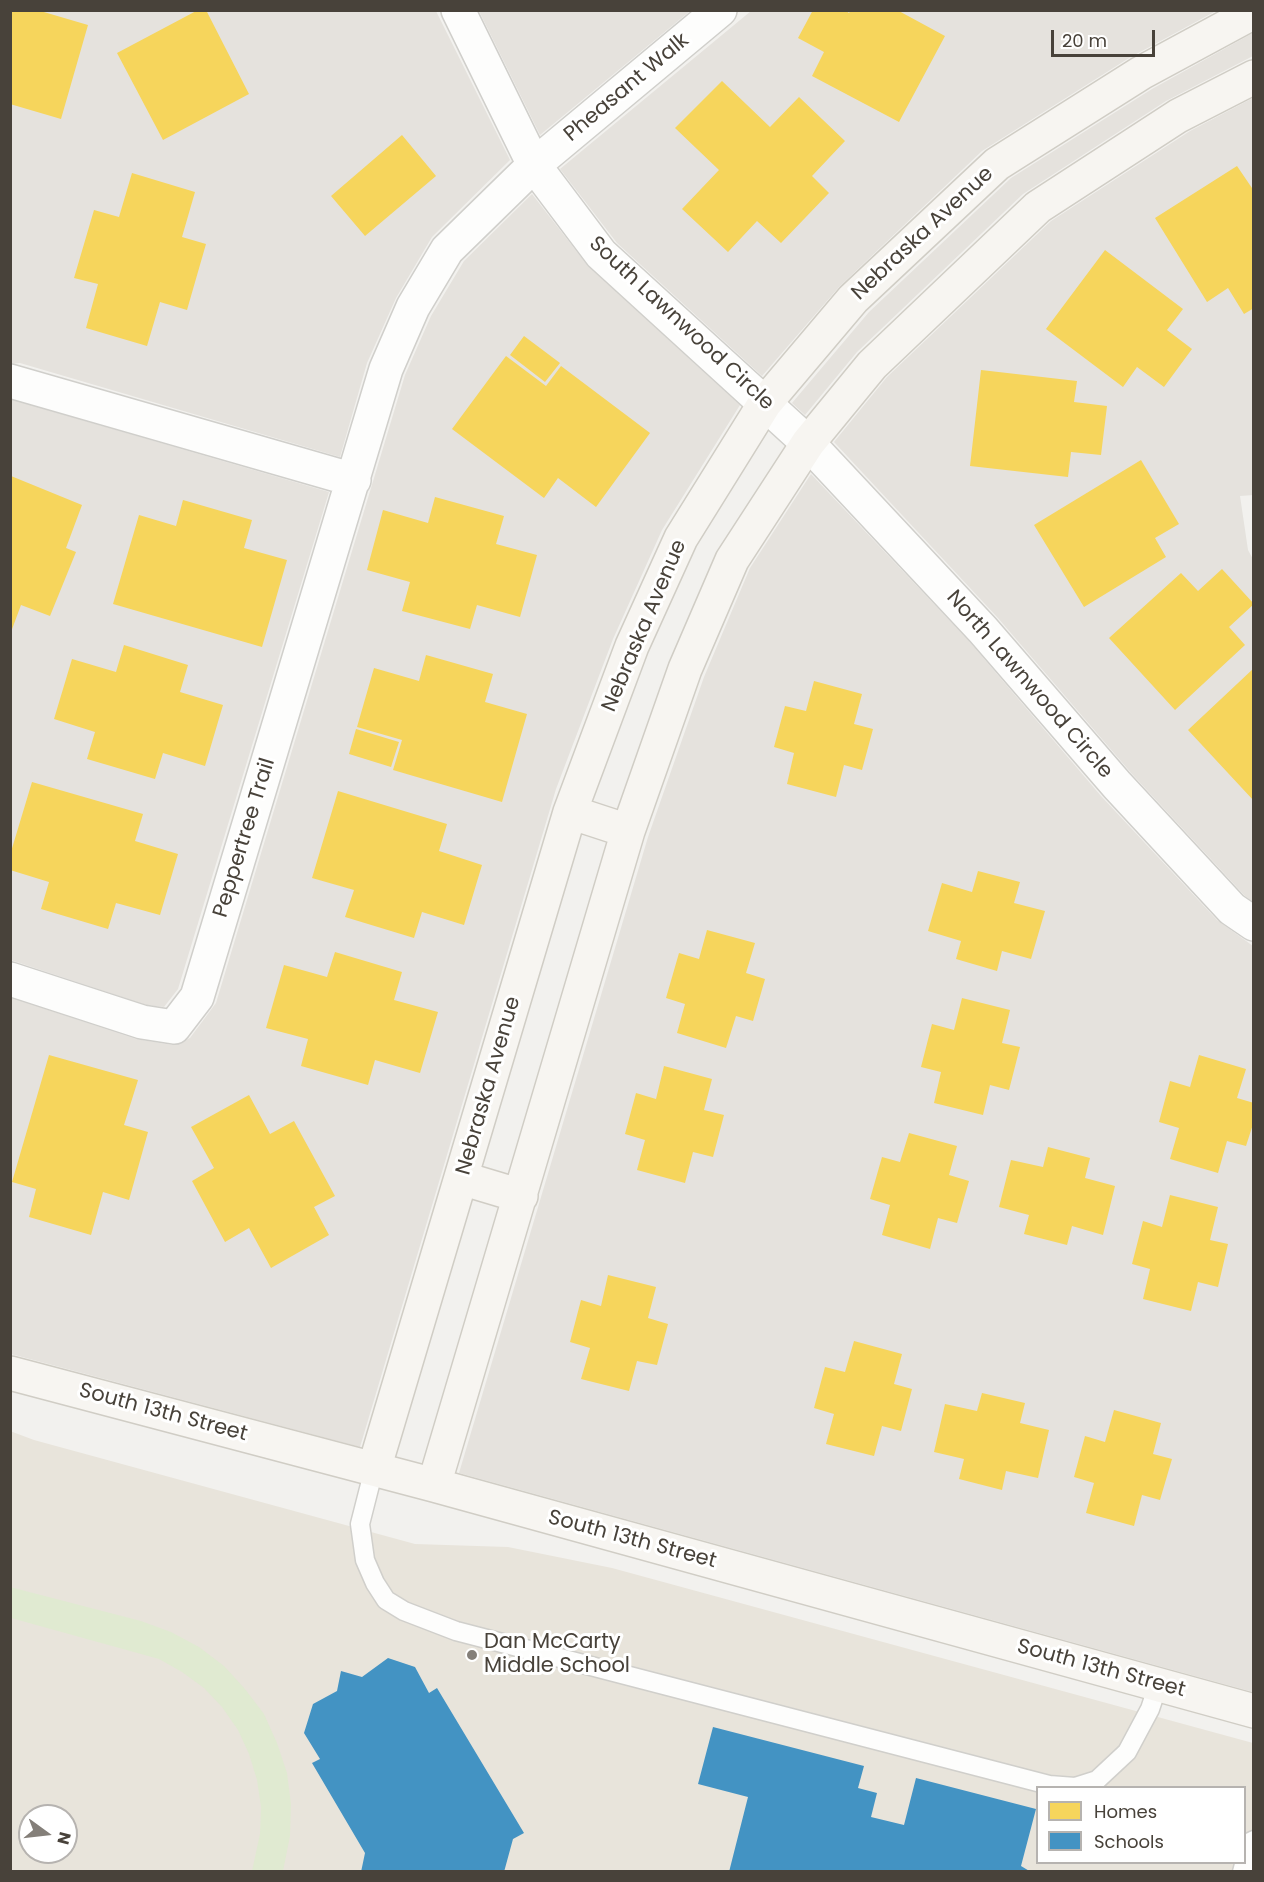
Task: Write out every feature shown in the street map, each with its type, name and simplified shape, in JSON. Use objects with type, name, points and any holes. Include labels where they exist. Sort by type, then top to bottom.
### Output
[{"type":"street","name":"South Lawnwood Circle","points":[[458,10],[534,165],[601,254],[808,443]]},
{"type":"street","name":"Pheasant Walk","points":[[534,165],[720,10]]},
{"type":"street","name":"Nebraska Avenue","points":[[374,1469],[570,812],[632,646],[681,538],[765,403],[853,300],[997,164],[1141,73],[1254,12]]},
{"type":"street","points":[[434,1485],[628,831],[685,669],[732,560],[808,443],[872,365],[1038,207],[1178,116],[1254,77]]},
{"type":"street","name":"Peppertree Trail","points":[[10,979],[142,1022],[174,1027],[197,997],[386,369],[413,307],[447,250],[534,165]]},
{"type":"street","points":[[10,381],[354,480]]},
{"type":"street","name":"North Lawnwood Circle","points":[[808,443],[983,630],[1117,785],[1232,909],[1254,924]]},
{"type":"street","points":[[570,812],[628,831]]},
{"type":"street","points":[[462,1178],[521,1196]]},
{"type":"street","name":"South 13th Street","points":[[10,1373],[434,1485],[1254,1711]]},
{"type":"lane","points":[[374,1469],[360,1524],[365,1560],[375,1583],[386,1600],[404,1611],[456,1631],[1037,1782],[1067,1786]]},
{"type":"lane","points":[[1078,1786],[1097,1780],[1127,1752],[1150,1709],[1158,1685]]},
{"type":"lane","points":[[1246,1857],[1250,1842],[1254,1840]]},
{"type":"shaded area","points":[[10,11],[436,11],[510,160],[432,237],[396,298],[367,363],[340,457],[20,363],[11,364]]},
{"type":"shaded area","points":[[479,11],[690,11],[540,135]]},
{"type":"shaded area","points":[[751,11],[1216,11],[1129,58],[982,151],[839,287],[762,376],[617,243],[560,169]]},
{"type":"shaded area","points":[[1253,33],[1253,56],[1166,101],[1023,194],[857,352],[805,415],[792,403],[869,312],[1011,178],[1152,89]]},
{"type":"shaded area","points":[[1253,98],[1254,495],[1240,496],[1248,550],[1254,561],[1253,902],[1132,774],[998,618],[834,442],[887,377],[1051,221],[1190,131]]},
{"type":"shaded area","points":[[532,194],[588,266],[740,405],[662,530],[613,639],[556,789],[360,1447],[11,1354],[10,997],[136,1039],[172,1045],[190,1038],[216,1003],[405,375],[431,316],[464,261]]},
{"type":"shaded area","points":[[10,399],[329,492],[178,989],[164,1007],[146,1005],[11,960]]},
{"type":"shaded area","points":[[811,474],[968,640],[1101,796],[1217,920],[1253,946],[1253,1692],[459,1473],[648,837],[704,677],[750,568]]},
{"type":"shaded area","name":"Dan McCarty Middle School","points":[[10,1431],[34,1440],[415,1544],[508,1547],[612,1568],[1253,1743],[1253,1871],[11,1871]]},
{"type":"green space","points":[[10,1587],[141,1621],[171,1632],[199,1647],[224,1666],[264,1714],[287,1773],[291,1804],[290,1836],[283,1871],[252,1871],[260,1834],[261,1807],[257,1780],[238,1730],[222,1707],[204,1688],[159,1659],[11,1618]]},
{"type":"building: Homes","points":[[10,10],[37,10],[88,25],[61,119],[10,104]]},
{"type":"building: Homes","points":[[198,10],[206,10],[249,94],[163,140],[117,53]]},
{"type":"building: Homes","points":[[813,10],[845,10],[849,13],[851,10],[897,10],[945,36],[899,122],[812,76],[824,52],[798,38]]},
{"type":"building: Homes","points":[[722,81],[770,127],[799,97],[845,141],[812,176],[829,193],[781,243],[757,221],[728,252],[682,209],[719,170],[675,128]]},
{"type":"building: Homes","points":[[402,135],[436,176],[365,236],[331,196]]},
{"type":"building: Homes","points":[[1237,166],[1254,191],[1254,308],[1244,314],[1228,288],[1207,302],[1155,218]]},
{"type":"building: Homes","points":[[132,173],[195,192],[182,237],[206,244],[187,310],[160,302],[147,346],[86,328],[98,284],[74,278],[94,210],[119,217]]},
{"type":"building: Homes","points":[[1105,250],[1183,309],[1167,330],[1192,349],[1164,387],[1137,367],[1123,387],[1046,329]]},
{"type":"building: Homes","points":[[524,336],[560,363],[545,382],[510,355]]},
{"type":"building: Homes","points":[[506,356],[546,386],[561,366],[650,433],[596,507],[558,478],[544,498],[452,429]]},
{"type":"building: Homes","points":[[981,370],[1077,381],[1074,402],[1107,406],[1101,455],[1071,452],[1068,477],[970,466]]},
{"type":"building: Homes","points":[[1141,460],[1179,524],[1155,538],[1166,557],[1084,607],[1034,525]]},
{"type":"building: Homes","points":[[11,476],[82,505],[66,548],[76,552],[50,616],[21,605],[11,632]]},
{"type":"building: Homes","points":[[435,497],[504,516],[496,544],[537,555],[520,617],[477,605],[470,629],[402,611],[410,582],[367,570],[383,510],[428,523]]},
{"type":"building: Homes","points":[[183,500],[252,520],[244,548],[287,560],[262,647],[113,604],[139,515],[176,526]]},
{"type":"building: Homes","points":[[1222,569],[1254,604],[1229,627],[1245,645],[1175,710],[1109,638],[1181,573],[1198,591]]},
{"type":"building: Homes","points":[[124,645],[188,665],[180,692],[223,705],[205,766],[163,753],[155,779],[87,759],[95,732],[54,719],[72,659],[116,672]]},
{"type":"building: Homes","points":[[426,655],[493,674],[485,702],[527,714],[502,802],[393,770],[402,740],[357,727],[374,668],[419,681]]},
{"type":"building: Homes","points":[[1254,668],[1254,801],[1188,730]]},
{"type":"building: Homes","points":[[814,681],[862,694],[854,724],[873,729],[862,770],[844,765],[836,797],[787,784],[794,753],[774,747],[785,706],[806,711]]},
{"type":"building: Homes","points":[[356,729],[399,742],[391,767],[349,754]]},
{"type":"building: Homes","points":[[32,782],[143,814],[135,841],[178,854],[160,915],[116,903],[108,929],[41,909],[49,882],[10,870],[10,855]]},
{"type":"building: Homes","points":[[338,791],[447,824],[439,851],[482,865],[464,925],[422,912],[414,938],[345,917],[354,890],[312,878]]},
{"type":"building: Homes","points":[[978,871],[1020,882],[1014,903],[1045,911],[1031,959],[1002,951],[997,971],[956,959],[961,941],[928,931],[942,883],[972,892]]},
{"type":"building: Homes","points":[[707,930],[755,943],[746,973],[765,979],[753,1021],[736,1016],[726,1048],[677,1033],[685,1004],[666,998],[679,953],[699,959]]},
{"type":"building: Homes","points":[[335,952],[402,972],[394,1000],[438,1012],[420,1073],[375,1060],[368,1085],[301,1066],[308,1039],[266,1028],[284,965],[327,977]]},
{"type":"building: Homes","points":[[962,998],[1010,1010],[1002,1043],[1020,1047],[1009,1090],[990,1085],[983,1115],[934,1103],[941,1072],[921,1067],[932,1024],[954,1030]]},
{"type":"building: Homes","points":[[49,1055],[138,1080],[124,1125],[148,1132],[129,1200],[103,1192],[91,1235],[29,1217],[36,1189],[12,1182]]},
{"type":"building: Homes","points":[[1199,1055],[1246,1069],[1237,1098],[1254,1103],[1254,1121],[1246,1146],[1227,1141],[1218,1173],[1170,1159],[1179,1128],[1159,1122],[1170,1081],[1190,1087]]},
{"type":"building: Homes","points":[[664,1066],[712,1079],[704,1110],[724,1115],[713,1157],[693,1152],[685,1183],[637,1170],[645,1140],[625,1134],[636,1093],[656,1099]]},
{"type":"building: Homes","points":[[249,1095],[270,1134],[294,1121],[335,1196],[314,1207],[329,1235],[271,1268],[249,1228],[225,1242],[192,1181],[214,1168],[191,1127]]},
{"type":"building: Homes","points":[[909,1133],[957,1146],[949,1175],[969,1181],[957,1223],[938,1218],[930,1249],[882,1235],[890,1205],[870,1199],[882,1157],[900,1162]]},
{"type":"building: Homes","points":[[1048,1147],[1090,1158],[1085,1178],[1115,1186],[1103,1235],[1072,1226],[1067,1245],[1024,1234],[1029,1215],[999,1207],[1011,1160],[1043,1167]]},
{"type":"building: Homes","points":[[1170,1195],[1218,1207],[1210,1240],[1228,1244],[1218,1287],[1198,1282],[1191,1311],[1143,1299],[1150,1269],[1132,1264],[1143,1221],[1162,1227]]},
{"type":"building: Homes","points":[[608,1275],[656,1287],[648,1318],[668,1324],[657,1365],[637,1361],[629,1391],[581,1379],[590,1348],[570,1342],[581,1300],[601,1306]]},
{"type":"building: Homes","points":[[854,1341],[902,1354],[894,1384],[912,1389],[901,1431],[882,1426],[874,1456],[826,1444],[834,1414],[814,1408],[825,1367],[845,1372]]},
{"type":"building: Homes","points":[[982,1393],[1025,1403],[1020,1423],[1049,1430],[1038,1478],[1006,1471],[1002,1490],[959,1479],[964,1459],[934,1452],[945,1404],[977,1411]]},
{"type":"building: Homes","points":[[1114,1410],[1161,1423],[1153,1454],[1172,1459],[1160,1500],[1142,1495],[1134,1526],[1086,1513],[1094,1483],[1074,1477],[1085,1436],[1105,1442]]},
{"type":"building: Schools","points":[[388,1658],[415,1667],[429,1693],[437,1688],[524,1833],[513,1839],[504,1872],[361,1872],[365,1853],[312,1763],[320,1759],[304,1733],[313,1704],[337,1691],[341,1671],[362,1677]]},
{"type":"building: Schools","points":[[713,1727],[864,1766],[858,1788],[877,1793],[871,1817],[904,1825],[916,1778],[1036,1809],[1021,1866],[1031,1872],[729,1872],[748,1797],[698,1784]]},
{"type":"place","name":"Dan McCarty Middle School","points":[[472,1655]]}]
